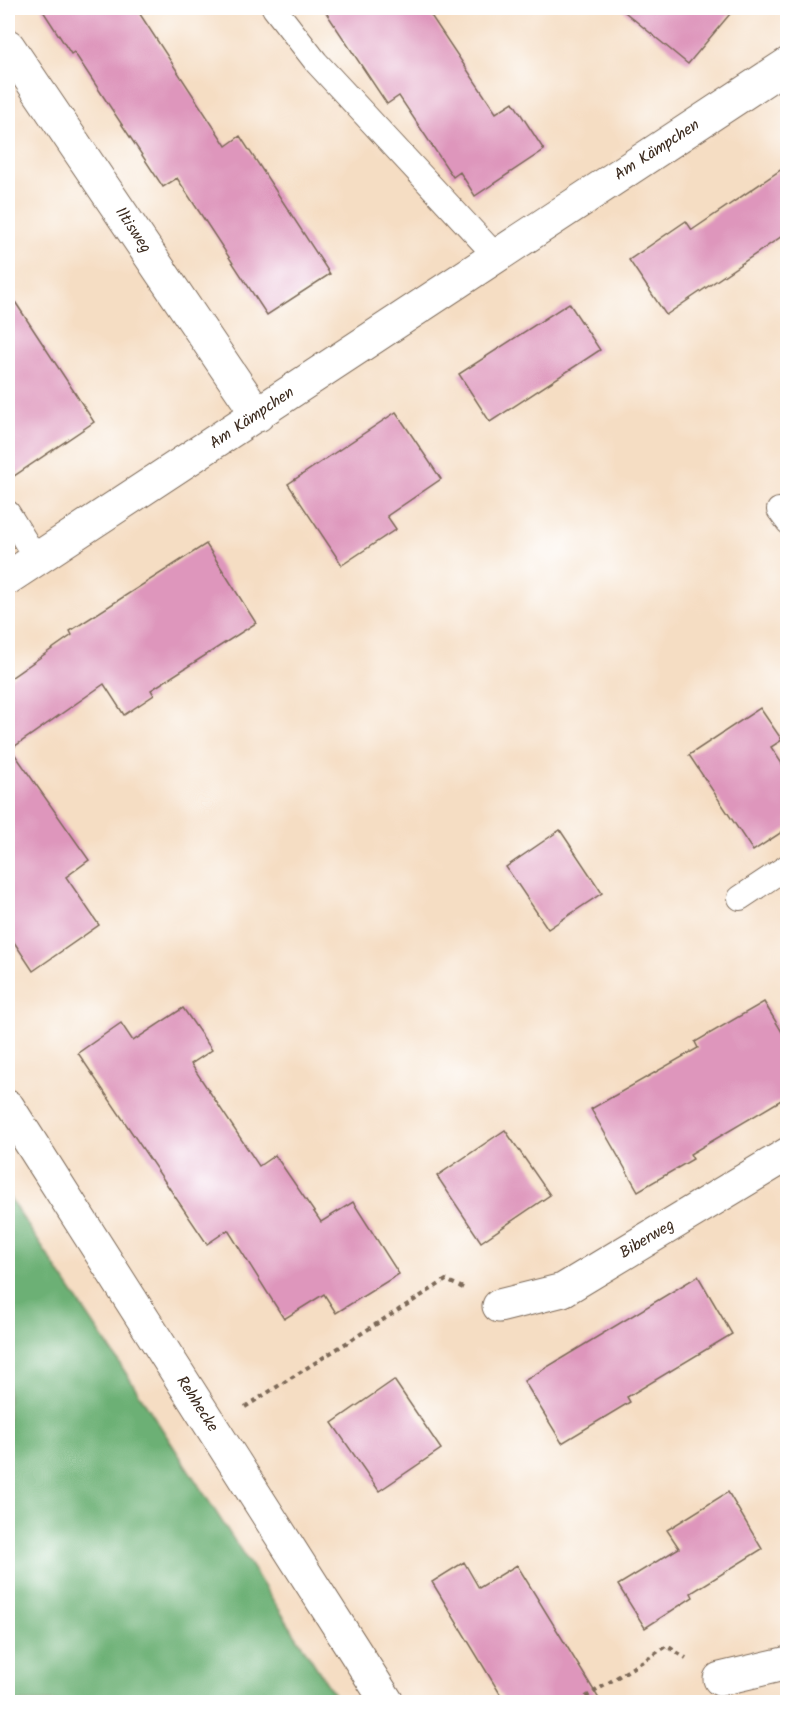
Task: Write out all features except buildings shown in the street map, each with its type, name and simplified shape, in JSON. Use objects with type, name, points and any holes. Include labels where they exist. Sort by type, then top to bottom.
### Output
[{"type":"street","name":"Iltisweg","points":[[8,46],[258,415]]},
{"type":"street","name":"Am Kämpchen","points":[[8,578],[788,64]]},
{"type":"street","name":"Rehhecke","points":[[8,1107],[387,1702]]},
{"type":"street","name":"Biberweg","points":[[499,1306],[563,1290],[788,1154]]},
{"type":"street","points":[[720,1678],[788,1664]]},
{"type":"lane","points":[[274,8],[316,62],[496,256]]},
{"type":"lane","points":[[8,513],[38,560]]},
{"type":"lane","points":[[740,898],[788,867]]},
{"type":"path","points":[[212,1427],[446,1280],[499,1306]]},
{"type":"path","points":[[578,1702],[667,1646],[720,1678]]},
{"type":"green space","points":[[8,1196],[107,1344],[339,1702],[8,1702]]}]
